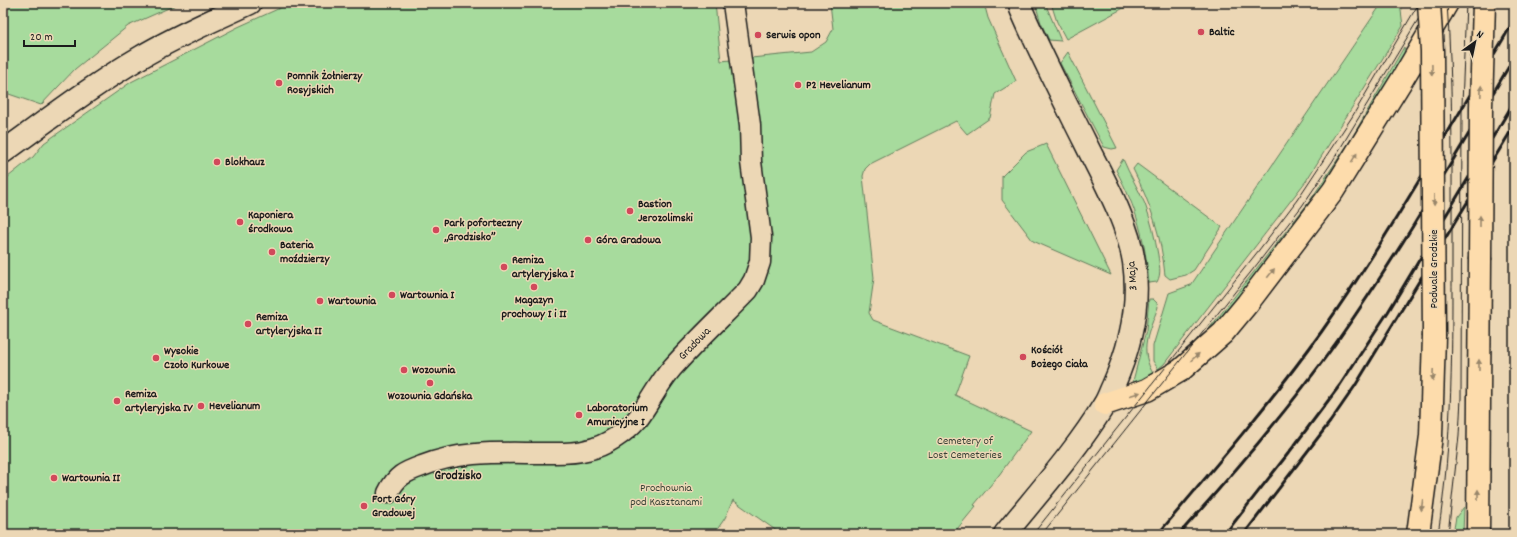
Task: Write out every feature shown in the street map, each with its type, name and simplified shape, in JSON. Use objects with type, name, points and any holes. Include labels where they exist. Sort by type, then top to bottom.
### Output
[{"type":"main road","points":[[3,152],[66,105],[141,56],[189,31],[250,3]]},
{"type":"main road","name":"3 Maja","points":[[1005,534],[1077,445],[1105,404],[1124,362],[1132,325],[1135,293],[1134,262],[1123,220],[1042,57],[1020,3]]},
{"type":"main road","name":"Podwale Grodzkie","points":[[1418,534],[1431,436],[1434,336],[1432,50],[1429,3]]},
{"type":"main road","points":[[1105,404],[1147,390],[1181,370],[1223,333],[1290,249],[1333,191],[1403,78],[1447,3]]},
{"type":"main road","points":[[1478,534],[1481,107],[1484,3]]},
{"type":"street","name":"Gradowa","points":[[388,493],[395,480],[400,476],[433,461],[482,453],[558,453],[587,451],[618,436],[638,417],[660,383],[673,368],[748,290],[754,280],[760,262],[761,237],[751,162],[749,118],[733,3]]},
{"type":"green space","points":[[3,3],[180,3],[128,26],[75,69],[41,105],[3,92]]},
{"type":"green space","name":"Park poforteczny „Grodzisko”","points":[[291,3],[715,3],[721,61],[811,52],[826,42],[833,29],[830,3],[984,3],[988,18],[1016,81],[995,94],[990,118],[967,134],[956,121],[870,164],[865,169],[863,176],[874,278],[869,313],[873,320],[969,356],[955,395],[1031,431],[999,475],[974,505],[976,506],[953,534],[781,534],[733,500],[725,518],[714,534],[3,534],[3,181],[33,157],[44,143],[131,82],[238,27]]},
{"type":"green space","points":[[1035,3],[1045,3],[1061,41],[1049,40],[1041,23]]},
{"type":"green space","points":[[1051,3],[1133,3],[1066,39],[1057,22]]},
{"type":"green space","points":[[1382,3],[1400,3],[1403,26],[1306,181],[1164,364],[1158,369],[1153,361],[1153,346],[1169,293],[1191,285]]},
{"type":"green space","points":[[1404,47],[1405,59],[1327,185],[1238,301],[1197,344],[1309,202],[1350,141]]},
{"type":"green space","points":[[1068,52],[1117,148],[1112,149],[1104,147],[1060,63]]},
{"type":"green space","points":[[1046,144],[1111,275],[1033,241],[1002,200],[1002,176],[1026,152]]},
{"type":"green space","points":[[1123,159],[1145,204],[1151,223],[1156,242],[1160,272],[1157,282],[1149,283],[1145,252],[1135,211],[1116,170]]},
{"type":"green space","points":[[1137,164],[1222,227],[1194,270],[1186,275],[1170,279],[1165,275],[1158,233],[1145,195],[1133,169]]},
{"type":"green space","points":[[1149,299],[1153,299],[1157,303],[1158,307],[1149,333],[1146,349],[1149,366],[1154,375],[1136,383],[1133,381],[1146,331]]},
{"type":"green space","points":[[1464,507],[1463,534],[1453,534],[1456,517]]},
{"type":"tram line","points":[[1033,534],[1297,200],[1352,117],[1419,3]]},
{"type":"tram line","points":[[1042,534],[1302,206],[1332,162],[1428,3]]},
{"type":"tram line","points":[[1438,534],[1447,463],[1452,357],[1452,127],[1447,3]]},
{"type":"tram line","points":[[1448,534],[1459,436],[1461,398],[1462,105],[1466,3]]},
{"type":"railway","points":[[1158,534],[1262,409],[1303,357],[1348,294],[1421,178],[1514,21]]},
{"type":"railway","points":[[1179,534],[1262,439],[1320,365],[1362,306],[1407,236],[1514,58]]},
{"type":"railway","points":[[1225,534],[1340,385],[1388,312],[1514,102]]},
{"type":"railway","points":[[1244,534],[1330,422],[1355,386],[1514,126]]},
{"type":"place","name":"Baltic","points":[[1201,32]]},
{"type":"place","name":"Serwis opon","points":[[758,35]]},
{"type":"place","name":"Pomnik Żołnierzy Rosyjskich","points":[[279,83]]},
{"type":"place","name":"P2 Hevelianum","points":[[798,85]]},
{"type":"place","name":"Blokhauz","points":[[217,162]]},
{"type":"place","name":"Bastion Jerozolimski","points":[[630,211]]},
{"type":"place","name":"Kaponiera środkowa","points":[[240,222]]},
{"type":"place","name":"Park poforteczny „Grodzisko”","points":[[436,230]]},
{"type":"place","name":"Góra Gradowa","points":[[588,240]]},
{"type":"place","name":"Bateria moździerzy","points":[[272,252]]},
{"type":"place","name":"Remiza artyleryjska I","points":[[504,267]]},
{"type":"place","name":"Magazyn prochowy I i II","points":[[534,287]]},
{"type":"place","name":"Wartownia I","points":[[392,295]]},
{"type":"place","name":"Wartownia","points":[[320,301]]},
{"type":"place","name":"Remiza artyleryjska II","points":[[248,324]]},
{"type":"place","name":"Kościół Bożego Ciała","points":[[1023,357]]},
{"type":"place","name":"Wysokie Czoło Kurkowe","points":[[156,358]]},
{"type":"place","name":"Wozownia","points":[[404,370]]},
{"type":"place","name":"Wozownia Gdańska","points":[[430,383]]},
{"type":"place","name":"Remiza artyleryjska IV","points":[[117,401]]},
{"type":"place","name":"Hevelianum","points":[[201,406]]},
{"type":"place","name":"Laboratorium Amunicyjne I","points":[[579,415]]},
{"type":"place","name":"Wartownia II","points":[[54,478]]},
{"type":"place","name":"Fort Góry Gradowej","points":[[364,506]]},
{"type":"district","name":"Grodzisko","points":[[458,476]]},
{"type":"park label","name":"Cemetery of Lost Cemeteries","points":[[965,448]]},
{"type":"park label","name":"Prochownia pod Kasztanami","points":[[666,495]]}]
